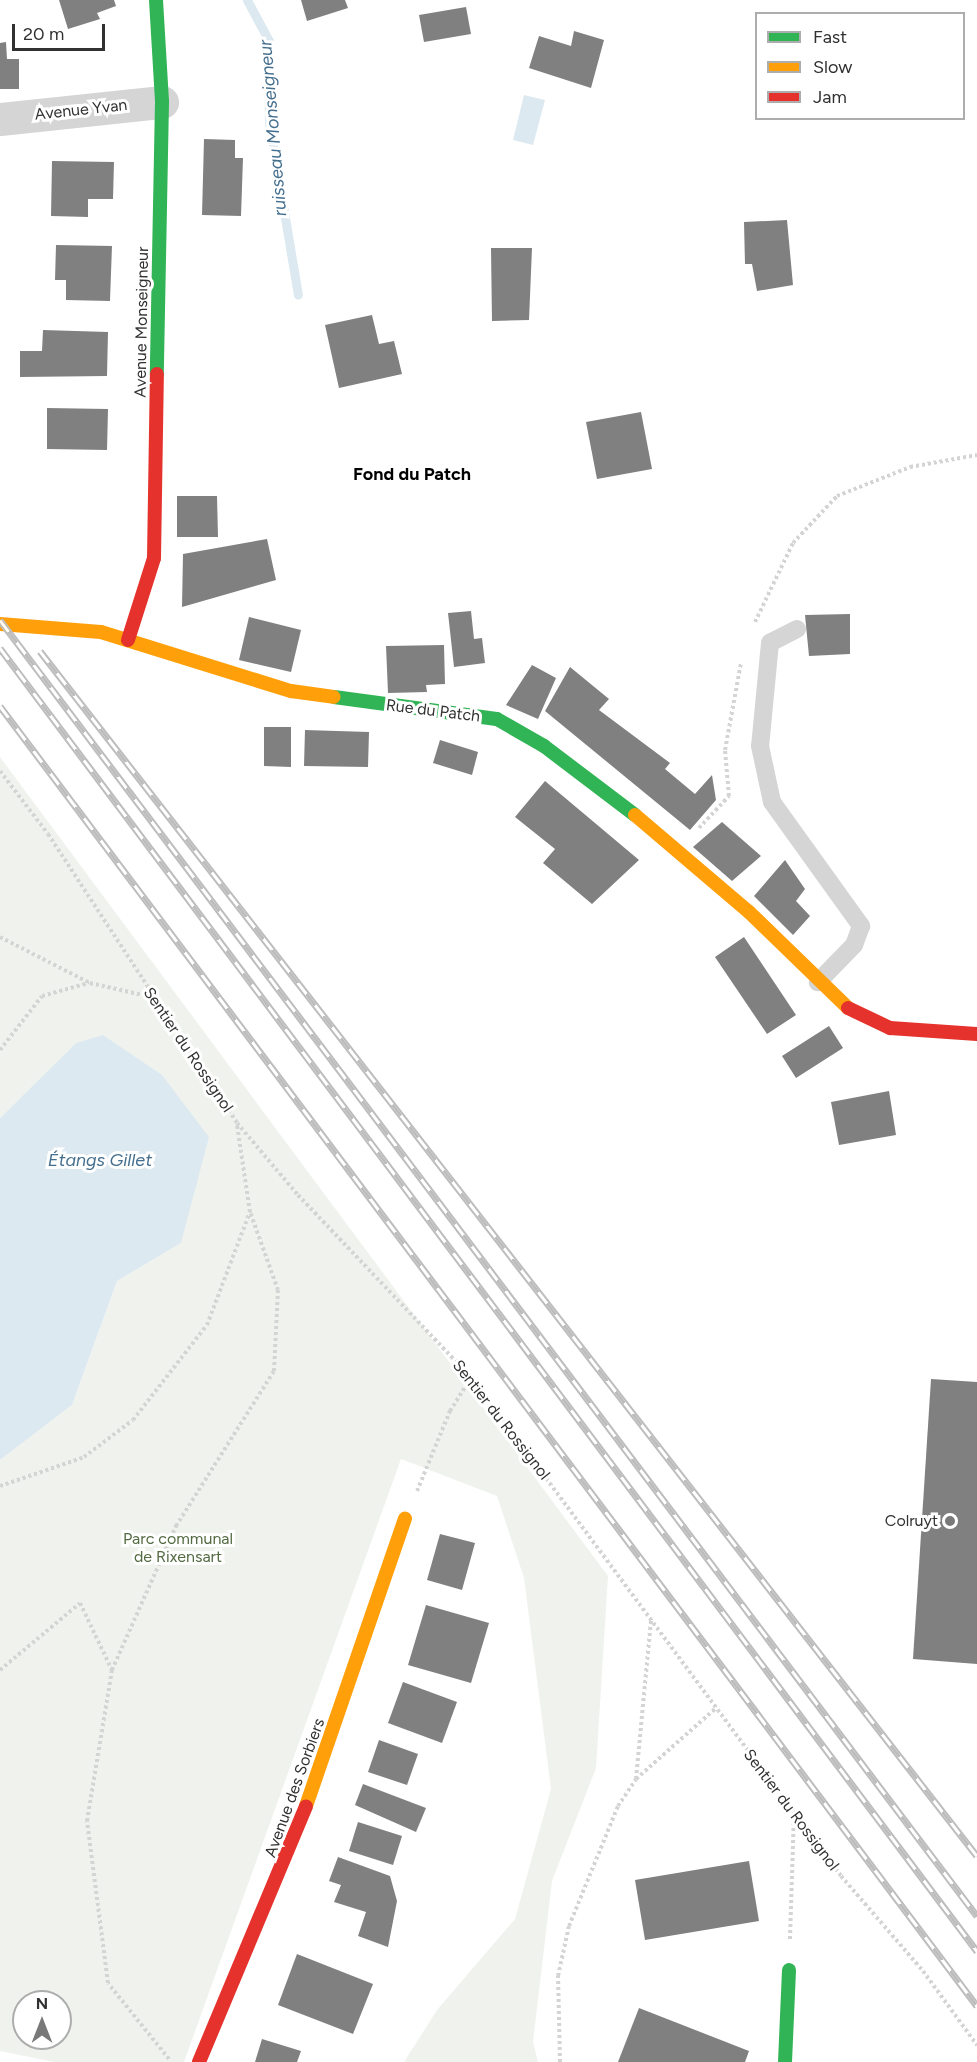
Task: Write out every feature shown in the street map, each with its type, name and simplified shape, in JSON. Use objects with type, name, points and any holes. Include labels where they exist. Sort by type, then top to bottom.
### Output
[{"type":"street","name":"Avenue Monseigneur","points":[[128,640],[153,558],[162,102],[156,0]]},
{"type":"street","name":"Avenue Yvan","points":[[0,119],[162,102]]},
{"type":"street","name":"Rue du Patch","points":[[0,624],[74,628],[128,640],[291,691],[497,719],[544,746],[635,815],[749,912],[818,982],[852,1012],[890,1029],[977,1034]]},
{"type":"street","name":"Avenue des Sorbiers","points":[[199,2062],[288,1858],[405,1519]]},
{"type":"street","points":[[785,2062],[789,1970]]},
{"type":"lane","points":[[797,629],[770,643],[762,686],[763,757],[772,802],[861,926],[854,945],[818,982]]},
{"type":"path","points":[[837,496],[910,467],[977,455]]},
{"type":"path","name":"Sentier du Rossignol","points":[[0,771],[48,834],[151,997],[237,1123],[298,1195],[471,1377],[794,1814],[923,1971],[977,2045]]},
{"type":"path","points":[[0,937],[90,983],[151,997]]},
{"type":"path","points":[[0,1050],[42,996],[90,983]]},
{"type":"path","points":[[171,2062],[108,1983],[87,1821],[112,1670],[176,1526],[274,1371],[278,1290],[250,1212],[237,1123]]},
{"type":"path","points":[[0,1486],[84,1457],[133,1420],[207,1325],[250,1212]]},
{"type":"path","points":[[405,1519],[450,1411],[471,1377]]},
{"type":"path","points":[[0,1670],[80,1603],[112,1670]]},
{"type":"path","points":[[636,1779],[651,1620]]},
{"type":"path","points":[[560,2062],[558,1976],[569,1926],[618,1806],[636,1779],[716,1708]]},
{"type":"path","points":[[789,1970],[794,1814]]},
{"type":"green space","name":"Parc communal de Rixensart","points":[[0,757],[608,1576],[596,1768],[552,1881],[533,2042],[538,2062],[404,2062],[437,2010],[515,1919],[551,1789],[524,1578],[497,1496],[401,1459],[184,2062],[54,2062],[0,2051],[0,1460],[72,1405],[117,1281],[181,1243],[76,1043],[0,1118]]},
{"type":"water","points":[[524,95],[545,100],[533,145],[513,140]]},
{"type":"water","name":"Étangs Gillet","points":[[103,1035],[162,1075],[209,1137],[181,1243],[117,1281],[72,1405],[0,1460],[0,1118],[76,1043]]},
{"type":"building","points":[[59,0],[114,0],[116,6],[97,13],[100,19],[68,29]]},
{"type":"building","points":[[301,0],[345,0],[348,8],[307,21]]},
{"type":"building","points":[[466,7],[471,34],[424,42],[419,15]]},
{"type":"building","points":[[574,31],[604,40],[591,88],[529,68],[539,36],[571,46]]},
{"type":"building","points":[[6,42],[7,59],[19,59],[19,89],[0,89],[0,43]]},
{"type":"building","points":[[204,139],[235,140],[235,158],[243,158],[241,216],[202,215]]},
{"type":"building","points":[[52,161],[114,162],[113,199],[88,199],[88,217],[51,216]]},
{"type":"building","points":[[787,220],[793,285],[757,291],[752,264],[745,264],[744,222]]},
{"type":"building","points":[[56,245],[112,246],[110,301],[66,300],[66,280],[55,280]]},
{"type":"building","points":[[491,248],[532,248],[529,320],[492,321]]},
{"type":"building","points":[[372,315],[379,344],[394,341],[402,374],[339,388],[325,325]]},
{"type":"building","points":[[43,330],[108,332],[107,376],[20,377],[20,351],[42,351]]},
{"type":"building","points":[[47,408],[108,409],[107,450],[47,449]]},
{"type":"building","points":[[641,412],[652,469],[597,479],[586,422]]},
{"type":"building","points":[[177,496],[217,496],[218,537],[177,537]]},
{"type":"building","points":[[267,539],[276,580],[182,607],[183,554]]},
{"type":"building","points":[[471,611],[474,639],[482,638],[485,663],[454,667],[448,613]]},
{"type":"building","points":[[850,614],[850,654],[809,656],[805,615]]},
{"type":"building","points":[[249,617],[301,630],[291,672],[239,660]]},
{"type":"building","points":[[444,645],[445,684],[426,685],[427,692],[388,693],[386,646]]},
{"type":"building","points":[[532,665],[556,678],[538,719],[506,705]]},
{"type":"building","points":[[570,667],[609,699],[599,710],[670,763],[665,769],[695,794],[712,775],[716,800],[690,830],[545,711]]},
{"type":"building","points":[[264,727],[291,727],[291,767],[264,766]]},
{"type":"building","points":[[305,730],[369,732],[368,767],[304,766]]},
{"type":"building","points":[[440,740],[478,752],[472,775],[433,763]]},
{"type":"building","points":[[545,781],[639,860],[592,904],[543,863],[555,849],[515,817]]},
{"type":"building","points":[[722,822],[761,856],[732,881],[693,847]]},
{"type":"building","points":[[785,860],[805,889],[796,901],[810,916],[793,935],[754,896]]},
{"type":"building","points":[[744,937],[796,1015],[767,1034],[715,957]]},
{"type":"building","points":[[829,1026],[843,1048],[796,1078],[782,1056]]},
{"type":"building","points":[[889,1091],[896,1135],[839,1145],[831,1102]]},
{"type":"building","name":"Colruyt","points":[[931,1379],[977,1382],[977,1664],[913,1659]]},
{"type":"building","points":[[440,1534],[475,1543],[462,1590],[427,1580]]},
{"type":"building","points":[[426,1605],[489,1623],[471,1683],[408,1665]]},
{"type":"building","points":[[403,1682],[457,1702],[442,1743],[388,1723]]},
{"type":"building","points":[[379,1740],[418,1754],[407,1785],[368,1772]]},
{"type":"building","points":[[363,1784],[426,1808],[416,1832],[355,1805]]},
{"type":"building","points":[[358,1822],[402,1836],[393,1865],[349,1851]]},
{"type":"building","points":[[338,1857],[390,1876],[397,1901],[388,1947],[358,1936],[366,1912],[334,1902],[341,1885],[329,1881]]},
{"type":"building","points":[[749,1861],[759,1921],[645,1940],[635,1880]]},
{"type":"building","points":[[297,1954],[373,1984],[353,2034],[278,2005]]},
{"type":"building","points":[[639,2008],[749,2051],[745,2062],[618,2062]]},
{"type":"building","points":[[262,2039],[301,2051],[297,2062],[255,2062]]},
{"type":"waterway","name":"ruisseau Monseigneur","points":[[247,0],[269,41],[269,122],[298,295]]},
{"type":"railway","points":[[0,620],[977,1916]]},
{"type":"railway","points":[[0,648],[977,1951]]},
{"type":"railway","points":[[40,651],[977,1856]]},
{"type":"railway","points":[[0,706],[977,2006]]},
{"type":"traffic: fast","points":[[156,0],[162,102],[157,374]]},
{"type":"traffic: fast","points":[[334,697],[497,719],[544,746],[635,815]]},
{"type":"traffic: fast","points":[[785,2062],[789,1970]]},
{"type":"traffic: slow","points":[[0,624],[101,632],[291,691],[334,697]]},
{"type":"traffic: slow","points":[[635,815],[749,912],[848,1008]]},
{"type":"traffic: slow","points":[[306,1806],[405,1519]]},
{"type":"traffic: jam","points":[[128,640],[154,558],[157,374]]},
{"type":"traffic: jam","points":[[848,1008],[890,1028],[977,1034]]},
{"type":"traffic: jam","points":[[199,2062],[306,1806]]},
{"type":"place","name":"Colruyt","points":[[950,1521]]},
{"type":"district","name":"Fond du Patch","points":[[412,474]]}]
